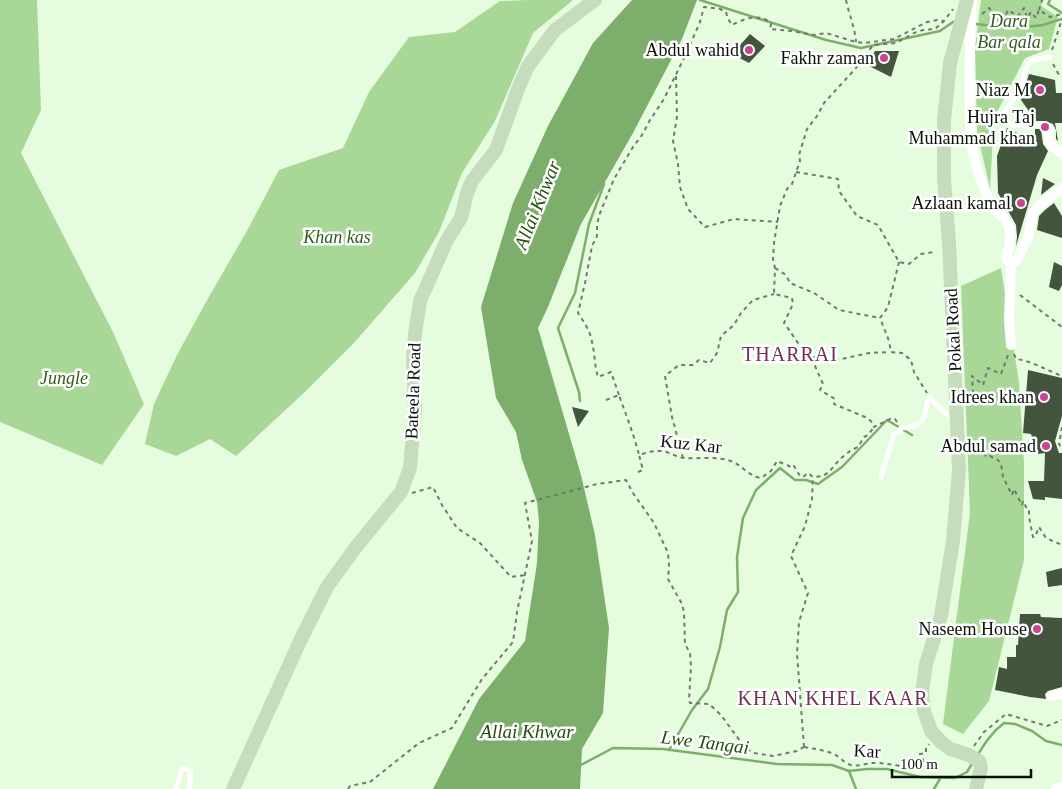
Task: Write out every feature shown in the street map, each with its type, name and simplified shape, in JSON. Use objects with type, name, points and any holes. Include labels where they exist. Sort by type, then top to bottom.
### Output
[{"type":"street","name":"Bateela Road","points":[[233,789],[300,641],[327,587],[356,547],[401,492],[410,468],[415,410],[413,361],[420,301],[447,240],[461,218],[472,181],[496,150],[528,66],[555,30],[595,0]]},
{"type":"street","points":[[970,3],[969,88],[973,155],[993,209],[1006,220],[1009,226],[1010,244],[1006,258],[1011,263],[1009,320],[1011,345]]},
{"type":"street","name":"Pokal Road","points":[[970,3],[950,63],[944,120],[944,179],[949,242],[959,470],[953,541],[941,616],[926,664],[922,692],[924,711],[931,731],[950,749],[974,758]]},
{"type":"street","points":[[1048,129],[1049,142],[1062,154]]},
{"type":"street","points":[[1011,263],[1015,262],[1018,258],[1025,244],[1034,213],[1040,205],[1062,188]]},
{"type":"street","points":[[974,758],[981,768],[976,789]]},
{"type":"street","points":[[1056,789],[1062,786]]},
{"type":"lane","points":[[1048,129],[1044,125],[1012,125],[1007,122],[1005,112],[1018,91],[1029,63],[1033,60],[1050,57]]},
{"type":"lane","points":[[881,477],[894,434],[901,428],[916,427],[919,424],[924,418],[926,402],[930,398],[958,426]]},
{"type":"lane","points":[[176,789],[180,773],[185,768],[191,772],[189,789]]},
{"type":"path","points":[[846,0],[856,32],[856,42]]},
{"type":"path","points":[[970,3],[979,16],[989,8],[1002,24],[1008,10],[1018,16],[1024,8],[1027,18],[1032,12],[1036,18],[1042,0]]},
{"type":"path","points":[[778,222],[734,219],[705,227],[688,209],[680,188],[678,164],[673,141],[677,117],[676,74],[700,22],[704,7],[720,9],[726,12],[732,25],[751,18],[760,17],[768,20],[771,24],[770,29],[814,35],[826,32],[856,42],[894,39],[927,22],[937,20],[944,22]]},
{"type":"path","points":[[774,294],[774,243],[780,206],[787,189],[792,184],[800,161],[799,156],[807,129],[824,103],[856,68],[872,45],[896,43],[914,33],[935,29],[944,22],[953,8]]},
{"type":"path","points":[[1039,10],[1050,18],[1062,14]]},
{"type":"path","points":[[1062,18],[1050,57],[1059,74],[1062,75]]},
{"type":"path","name":"Kuz Kar","points":[[638,472],[643,470],[635,439],[611,372],[598,377],[591,337],[578,313],[592,246],[597,236],[597,224],[600,213],[614,180],[664,99],[676,74]]},
{"type":"path","points":[[795,172],[838,179],[839,191],[857,216],[878,225],[899,262],[888,307],[880,318]]},
{"type":"path","points":[[899,262],[909,264],[921,254],[934,252]]},
{"type":"path","points":[[775,268],[786,275],[790,283],[814,293],[839,310],[880,318]]},
{"type":"path","points":[[1011,285],[1025,299],[1062,327]]},
{"type":"path","points":[[683,458],[672,417],[665,376],[678,365],[693,365],[699,360],[710,363],[717,353],[721,336],[734,325],[741,313],[753,300],[774,294],[792,298],[793,304],[784,323],[811,357],[823,384],[820,390],[835,398],[834,404],[865,417],[871,421],[874,427]]},
{"type":"path","points":[[880,318],[891,352]]},
{"type":"path","points":[[1011,345],[1016,359],[1025,360],[1062,376]]},
{"type":"path","points":[[968,400],[973,393],[972,376],[983,385],[988,368],[1001,374],[1011,345]]},
{"type":"path","points":[[811,357],[837,360],[869,353],[902,353],[911,360],[914,372],[930,398]]},
{"type":"path","points":[[606,400],[619,395]]},
{"type":"path","points":[[348,789],[350,786],[370,782],[419,743],[452,728],[482,679],[513,642],[532,541],[525,503],[597,484],[626,480],[654,523],[668,553],[668,579],[682,604],[684,612],[684,644],[690,652],[690,702],[709,704],[721,714],[747,750],[754,753],[773,756],[797,751],[804,747],[797,654],[799,622],[808,593],[791,556],[805,526],[812,499],[813,477],[823,476],[829,472],[840,459],[858,447],[864,437],[874,427],[892,418],[895,419],[901,428]]},
{"type":"path","points":[[958,426],[981,455],[985,454],[986,458],[990,456],[1001,464],[1003,477],[1012,495],[1014,489],[1020,503],[1022,505],[1023,501],[1029,509],[1033,537],[1035,537],[1039,527],[1046,538],[1062,546]]},
{"type":"path","points":[[1062,427],[1059,444],[1062,449]]},
{"type":"path","name":"Kuz Kar","points":[[639,455],[658,450],[683,458],[730,461],[739,465],[754,477],[760,478],[771,472],[777,461],[791,468],[794,466],[800,476],[803,477],[808,473],[813,477]]},
{"type":"path","points":[[396,497],[433,487],[457,528],[480,543],[511,577],[525,575]]},
{"type":"path","points":[[974,758],[984,732],[1006,714],[1047,726],[1062,720]]},
{"type":"path","name":"Kar","points":[[804,747],[819,749],[836,755],[847,764],[876,763],[909,768],[924,765],[920,754],[926,753],[926,748],[937,737]]},
{"type":"green space","name":"Jungle","points":[[0,0],[37,0],[41,110],[21,153],[114,334],[144,404],[102,465],[0,422]]},
{"type":"green space","name":"Khan kas","points":[[573,0],[533,33],[495,121],[462,173],[439,232],[415,273],[353,344],[236,456],[210,439],[176,456],[145,444],[154,404],[177,355],[279,170],[343,148],[369,92],[409,37],[455,32],[500,1]]},
{"type":"green space","name":"Dara Bar qala","points":[[981,0],[1044,0],[1041,6],[1058,17],[1049,49],[1025,58],[994,118],[990,189],[977,131],[975,48]]},
{"type":"green space","points":[[1001,268],[1019,382],[1024,463],[1024,560],[989,701],[963,734],[943,724],[970,513],[961,286]]},
{"type":"water","name":"Allai Khwar","points":[[632,0],[697,0],[682,39],[633,133],[581,224],[538,328],[581,475],[595,535],[609,628],[603,713],[582,749],[580,789],[433,789],[479,699],[525,641],[537,563],[539,522],[537,502],[522,460],[516,432],[496,398],[481,307],[513,203],[548,126],[593,43]]},
{"type":"building","name":"Abdul wahid","points":[[750,34],[765,46],[749,63],[732,54]]},
{"type":"building","name":"Fakhr zaman","points":[[875,51],[899,51],[891,77],[867,65]]},
{"type":"building","name":"Niaz M","points":[[1029,74],[1055,80],[1056,93],[1062,93],[1062,123],[1055,123],[1058,141],[1053,124],[1045,121],[1035,121],[1035,113],[1031,114],[1021,100]]},
{"type":"building","points":[[1007,128],[1035,142],[1035,129],[1041,129],[1043,144],[1048,151],[1037,175],[1016,246],[1016,225],[998,193],[997,156]]},
{"type":"building","points":[[1043,178],[1055,184],[1041,195]]},
{"type":"building","points":[[1054,203],[1062,216],[1062,238],[1037,230],[1039,216]]},
{"type":"building","points":[[1054,262],[1062,266],[1062,285],[1059,291],[1049,287]]},
{"type":"building","points":[[1028,370],[1062,378],[1062,416],[1055,441],[1059,453],[1062,453],[1062,499],[1045,497],[1045,500],[1033,499],[1028,481],[1044,481],[1045,453],[1038,454],[1031,434],[1023,433]]},
{"type":"building","points":[[572,407],[589,411],[578,427]]},
{"type":"building","points":[[1062,568],[1062,585],[1048,587],[1046,572]]},
{"type":"building","points":[[1020,614],[1040,614],[1041,617],[1062,618],[1062,687],[1048,691],[1045,694],[1046,699],[995,690],[999,667],[1007,669],[1007,657],[1016,657]]},
{"type":"waterway","points":[[700,0],[826,40],[861,48],[940,31],[953,22],[957,22]]},
{"type":"waterway","points":[[1050,0],[1048,4],[1062,13]]},
{"type":"waterway","points":[[975,24],[1015,28],[1043,25],[1062,19]]},
{"type":"waterway","points":[[580,401],[579,392],[558,328],[575,293],[589,224],[604,184]]},
{"type":"waterway","points":[[669,750],[692,710],[708,689],[720,647],[727,610],[738,592],[737,557],[743,518],[756,490],[780,468],[795,480],[806,480],[818,484],[842,467],[887,420],[912,435]]},
{"type":"waterway","points":[[977,756],[992,734],[1004,723],[1015,724],[1032,731],[1046,741],[1062,745]]},
{"type":"waterway","name":"Lwe Tangai","points":[[579,766],[613,748],[663,749],[777,764],[832,765],[849,771],[856,789]]},
{"type":"waterway","points":[[848,771],[887,769],[920,777],[955,778],[967,772],[973,762]]},
{"type":"waterway","points":[[934,789],[941,777]]},
{"type":"place","name":"Abdul wahid","points":[[749,50]]},
{"type":"place","name":"Fakhr zaman","points":[[884,58]]},
{"type":"place","name":"Niaz M","points":[[1040,90]]},
{"type":"place","name":"Hujra Taj Muhammad khan","points":[[1045,127]]},
{"type":"place","name":"Azlaan kamal","points":[[1021,203]]},
{"type":"place","name":"Idrees khan","points":[[1044,397]]},
{"type":"place","name":"Abdul samad","points":[[1046,446]]},
{"type":"place","name":"Naseem House","points":[[1037,629]]},
{"type":"district","name":"THARRAI","points":[[790,354]]},
{"type":"district","name":"KHAN KHEL KAAR","points":[[833,698]]}]
